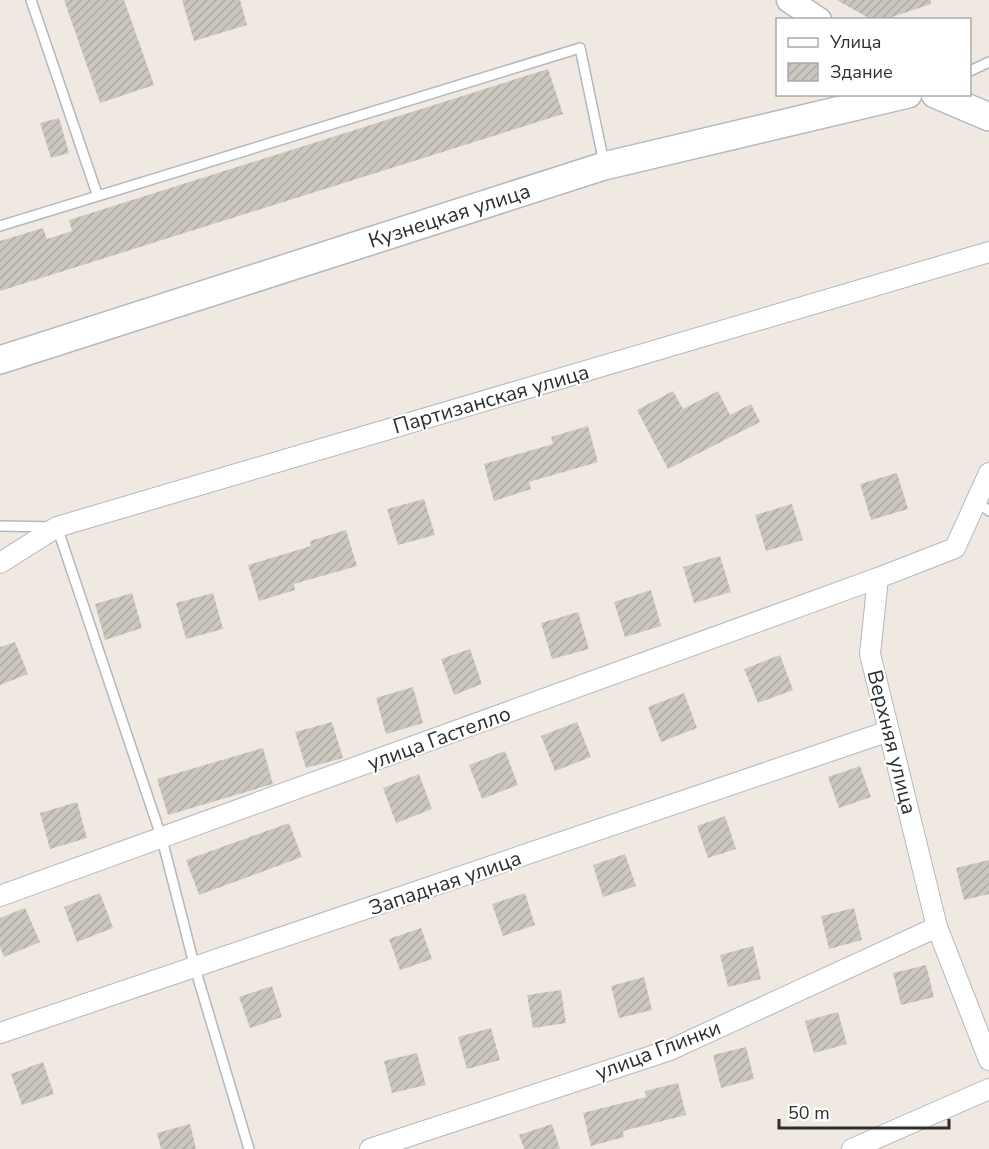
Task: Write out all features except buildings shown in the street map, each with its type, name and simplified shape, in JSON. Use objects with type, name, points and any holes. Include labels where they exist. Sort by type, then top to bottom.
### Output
[{"type":"main road","name":"Кузнецкая улица","points":[[0,360],[604,166],[900,96]]},
{"type":"main road","points":[[940,96],[989,117]]},
{"type":"street","points":[[789,0],[816,18]]},
{"type":"street","name":"Партизанская улица","points":[[0,563],[57,527],[989,252]]},
{"type":"street","points":[[878,578],[955,548],[983,506],[989,473]]},
{"type":"street","name":"Верхняя улица","points":[[878,578],[870,654],[937,927],[989,1060]]},
{"type":"street","name":"улица Гастелло","points":[[0,896],[878,578]]},
{"type":"street","name":"Западная улица","points":[[0,1033],[889,731]]},
{"type":"street","name":"улица Глинки","points":[[370,1149],[670,1050],[937,927]]},
{"type":"street","points":[[852,1149],[989,1089]]},
{"type":"lane","points":[[31,0],[97,194]]},
{"type":"lane","points":[[0,226],[97,194],[580,48],[604,166]]},
{"type":"lane","points":[[971,70],[989,62]]},
{"type":"lane","points":[[0,526],[57,527],[162,839],[195,968],[249,1149]]}]
